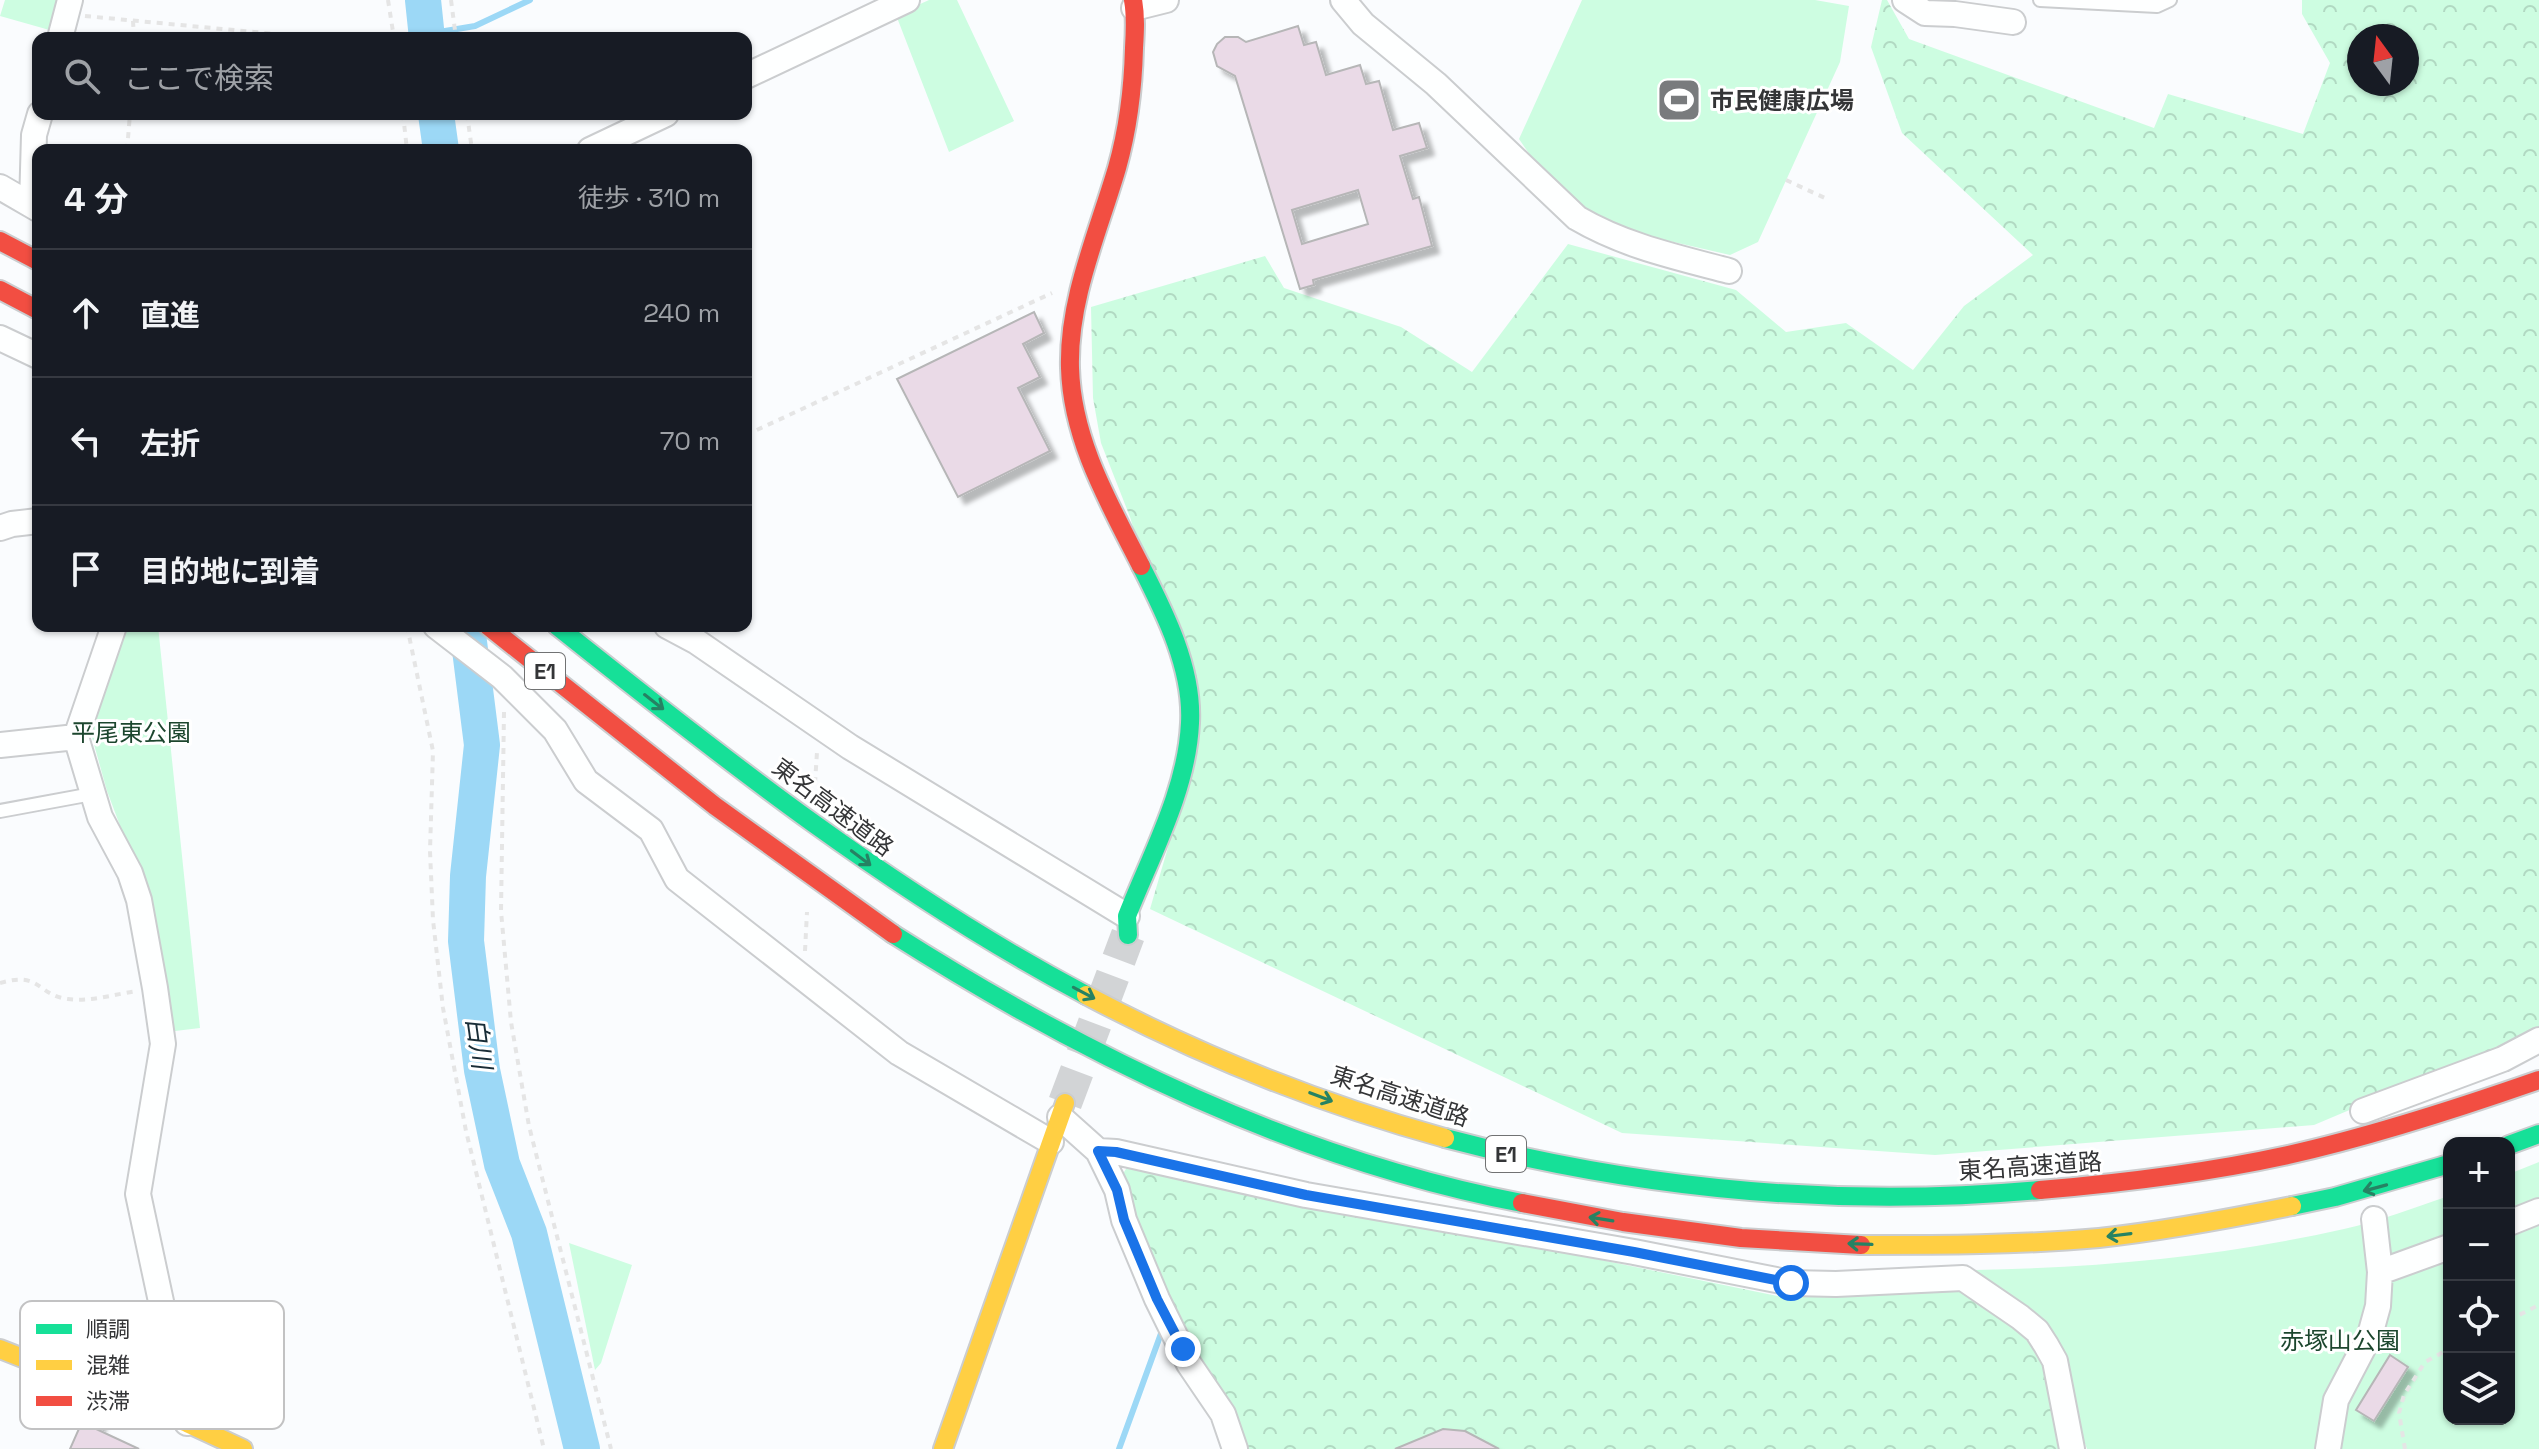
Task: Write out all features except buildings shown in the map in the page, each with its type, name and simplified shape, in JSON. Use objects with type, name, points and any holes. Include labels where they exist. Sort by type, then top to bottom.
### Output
[{"type":"main road","points":[[1127,925],[1175,793],[1190,723],[1184,675],[1169,624],[1089,461],[1072,403],[1071,335],[1078,294],[1118,164],[1133,93],[1134,4]]},
{"type":"main road","points":[[0,241],[32,258]]},
{"type":"main road","points":[[0,290],[32,307]]},
{"type":"main road","name":"E1","points":[[496,632],[769,846],[951,970],[1037,1020],[1215,1105],[1314,1144],[1503,1200],[1597,1218],[1789,1241],[1992,1246],[2107,1237],[2220,1222],[2304,1207],[2385,1186],[2443,1166]]},
{"type":"main road","name":"東名高速道路","points":[[564,632],[877,870],[973,932],[1039,969],[1132,1018],[1233,1063],[1373,1115],[1511,1155],[1603,1174],[1699,1188],[1924,1197],[2043,1192],[2161,1179],[2273,1160],[2377,1134],[2539,1080]]},
{"type":"main road","points":[[943,1449],[1063,1110]]},
{"type":"main road","points":[[2515,1143],[2539,1134]]},
{"type":"main road","points":[[0,1349],[20,1357]]},
{"type":"main road","points":[[200,1429],[243,1449]]},
{"type":"street","points":[[752,73],[907,0]]},
{"type":"street","points":[[1134,4],[1166,0]]},
{"type":"street","points":[[1343,0],[1363,24],[1436,84],[1577,218],[1642,249],[1729,271]]},
{"type":"street","points":[[1905,0],[1925,13],[2013,22]]},
{"type":"street","points":[[34,144],[38,120]]},
{"type":"street","points":[[603,144],[653,120]]},
{"type":"street","points":[[0,187],[32,205]]},
{"type":"street","points":[[0,338],[32,353]]},
{"type":"street","points":[[0,528],[32,522]]},
{"type":"street","points":[[112,632],[76,737],[100,817],[130,873],[139,900],[155,988],[163,1044],[138,1194],[161,1301]]},
{"type":"street","points":[[444,632],[501,676],[555,730],[586,781],[651,830],[677,879],[899,1053],[1051,1142]]},
{"type":"street","points":[[678,632],[1127,925]]},
{"type":"street","points":[[0,745],[76,737]]},
{"type":"street","points":[[2363,1111],[2503,1059],[2539,1040]]},
{"type":"street","points":[[1063,1110],[1098,1151],[1117,1190],[1124,1220],[1157,1299],[1189,1364],[1223,1414],[1235,1449]]},
{"type":"street","points":[[1098,1151],[1116,1152],[1306,1195],[1634,1252],[1791,1283],[1963,1278],[2020,1317],[2037,1331],[2046,1345],[2055,1361],[2072,1449]]},
{"type":"street","points":[[2515,1221],[2539,1211]]},
{"type":"street","points":[[2328,1449],[2336,1400],[2370,1335],[2378,1306],[2380,1272],[2374,1219]]},
{"type":"street","points":[[2380,1272],[2443,1249]]},
{"type":"lane","points":[[2040,0],[2157,6],[2170,0]]},
{"type":"lane","points":[[0,811],[92,794]]},
{"type":"path","points":[[388,0],[393,32]]},
{"type":"path","points":[[451,0],[455,32]]},
{"type":"path","points":[[65,17],[253,32]]},
{"type":"path","points":[[133,21],[134,32]]},
{"type":"path","points":[[128,144],[130,120]]},
{"type":"path","points":[[404,120],[406,144]]},
{"type":"path","points":[[468,120],[471,144]]},
{"type":"path","points":[[1786,180],[1827,199]]},
{"type":"path","points":[[752,432],[1053,292],[1078,294]]},
{"type":"path","points":[[408,632],[433,751],[430,851],[433,920],[443,1008],[466,1131],[544,1449]]},
{"type":"path","points":[[501,676],[505,722],[501,911],[511,1022],[529,1126],[611,1449]]},
{"type":"path","points":[[814,796],[818,725]]},
{"type":"path","points":[[803,977],[808,898]]},
{"type":"path","points":[[0,983],[18,978],[40,984],[53,996],[72,1000],[155,988]]},
{"type":"path","points":[[2515,1317],[2539,1305]]},
{"type":"path","points":[[2405,1449],[2399,1413],[2404,1395],[2425,1362],[2443,1352]]},
{"type":"green space","points":[[5,0],[61,0],[53,31],[0,16]]},
{"type":"green space","points":[[929,0],[957,0],[1014,121],[949,152],[896,15]]},
{"type":"green space","name":"市民健康広場","points":[[1582,0],[1815,0],[1849,6],[1840,62],[1758,242],[1730,255],[1652,237],[1591,214],[1557,194],[1519,139]]},
{"type":"green space","points":[[1882,0],[1887,0],[1909,39],[2154,128],[2168,94],[2303,134],[2330,63],[2302,14],[2302,0],[2539,0],[2539,1030],[2314,1125],[1935,1155],[1622,1133],[1150,909],[1199,741],[1130,517],[1101,443],[1093,398],[1091,307],[1265,256],[1284,288],[1401,327],[1472,372],[1568,244],[1736,290],[1786,332],[1846,323],[1913,370],[1964,306],[2033,255],[1902,133],[1871,47]]},
{"type":"green space","name":"平尾東公園","points":[[126,632],[159,632],[200,1028],[167,1032],[148,900],[107,791],[90,730]]},
{"type":"green space","name":"赤塚山公園","points":[[2539,1162],[2539,1449],[2087,1449],[2069,1371],[2055,1338],[2032,1312],[1975,1270],[2068,1267],[2253,1247],[2357,1226],[2443,1198],[2443,1425],[2515,1425],[2515,1172]]},
{"type":"green space","points":[[1129,1164],[1783,1297],[1954,1287],[2019,1324],[2048,1357],[2065,1449],[1245,1449],[1228,1400],[1195,1349],[1157,1280],[1121,1177]]},
{"type":"green space","points":[[569,1243],[632,1265],[601,1363],[595,1370]]},
{"type":"waterway","name":"白川","points":[[423,0],[426,32]]},
{"type":"waterway","points":[[439,32],[475,26],[530,0]]},
{"type":"waterway","name":"白川","points":[[437,120],[440,144]]},
{"type":"waterway","name":"白川","points":[[468,632],[482,745],[468,876],[466,941],[482,1070],[502,1164],[529,1233],[582,1449]]},
{"type":"waterway","points":[[1119,1449],[1163,1328]]},
{"type":"tunnel","points":[[1065,1103],[1128,935]]},
{"type":"traffic: fast","points":[[1128,935],[1127,916],[1175,797],[1190,723],[1187,682],[1176,642],[1141,566]]},
{"type":"traffic: fast","points":[[565,632],[748,775],[879,869],[946,914],[1086,995]]},
{"type":"traffic: fast","points":[[893,934],[1041,1021],[1195,1098],[1356,1160],[1438,1184],[1522,1203]]},
{"type":"traffic: fast","points":[[2515,1143],[2539,1134]]},
{"type":"traffic: fast","points":[[1445,1138],[1591,1170],[1740,1190],[1890,1197],[2040,1190]]},
{"type":"traffic: fast","points":[[2292,1206],[2443,1166]]},
{"type":"traffic: slow","points":[[1086,995],[1172,1038],[1261,1076],[1352,1110],[1445,1138]]},
{"type":"traffic: slow","points":[[943,1449],[1065,1103]]},
{"type":"traffic: slow","points":[[1861,1245],[1950,1245],[2099,1238],[2292,1206]]},
{"type":"traffic: slow","points":[[0,1349],[20,1357]]},
{"type":"traffic: slow","points":[[200,1429],[243,1449]]},
{"type":"traffic: jam","points":[[1133,0],[1135,24],[1127,124],[1117,168],[1079,292],[1070,368],[1072,395],[1085,446],[1105,495],[1141,566]]},
{"type":"traffic: jam","points":[[0,241],[32,258]]},
{"type":"traffic: jam","points":[[0,290],[32,307]]},
{"type":"traffic: jam","points":[[496,632],[715,806],[893,934]]},
{"type":"traffic: jam","points":[[2040,1190],[2164,1177],[2288,1155],[2414,1121],[2539,1080]]},
{"type":"traffic: jam","points":[[1522,1203],[1623,1222],[1741,1238],[1861,1245]]},
{"type":"place","name":"市民健康広場","points":[[1679,100]]},
{"type":"route","points":[[1183,1349],[1157,1299],[1124,1220],[1117,1190],[1098,1151],[1116,1152],[1306,1195],[1634,1252],[1791,1283]]}]
